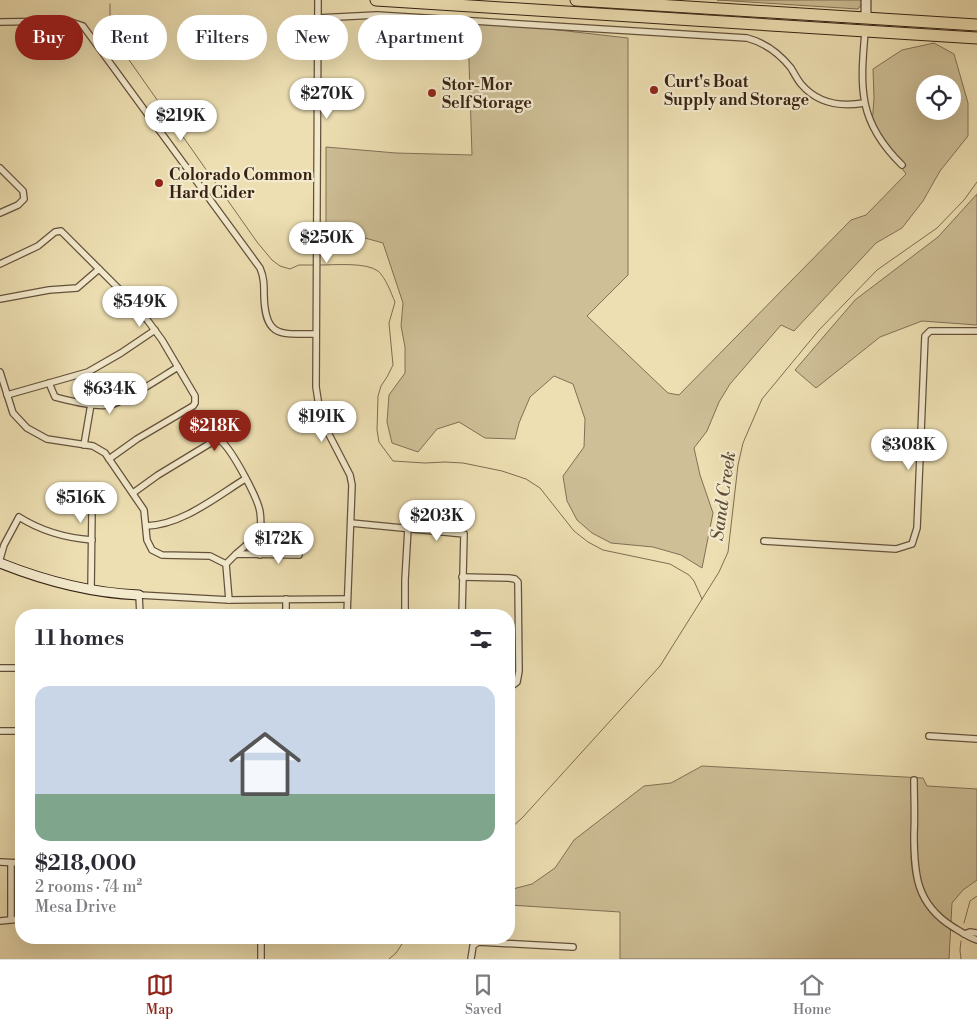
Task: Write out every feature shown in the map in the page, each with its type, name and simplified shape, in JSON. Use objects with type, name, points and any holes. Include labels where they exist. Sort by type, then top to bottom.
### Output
[{"type":"highway","points":[[376,0],[977,38]]},
{"type":"highway","points":[[576,0],[977,25]]},
{"type":"highway","points":[[826,29],[853,25],[866,18]]},
{"type":"street","points":[[317,15],[318,0]]},
{"type":"street","points":[[866,0],[866,18]]},
{"type":"street","points":[[348,16],[378,14],[747,38],[762,43],[778,54],[792,69],[802,84],[816,96],[840,105],[849,106],[864,103]]},
{"type":"street","points":[[0,22],[68,21],[83,26],[260,268],[264,278],[264,312],[268,322],[281,332],[316,334]]},
{"type":"street","points":[[865,32],[862,75],[864,103],[878,137],[902,165]]},
{"type":"street","points":[[317,60],[316,387],[321,420],[350,475],[352,485],[347,609]]},
{"type":"street","points":[[0,168],[23,191],[24,199],[18,205],[0,213]]},
{"type":"street","points":[[0,264],[38,246],[55,232],[61,231],[132,302],[154,330],[195,396],[195,403],[109,459]]},
{"type":"street","points":[[0,299],[49,290],[77,288],[99,270]]},
{"type":"street","points":[[7,395],[88,372],[154,330]]},
{"type":"street","points":[[764,541],[896,549],[912,544],[917,528],[925,336],[930,331],[977,331]]},
{"type":"street","points":[[49,384],[55,397],[91,404],[108,405],[120,401],[178,366]]},
{"type":"street","points":[[0,372],[16,418],[36,434],[54,440],[102,450],[144,510],[150,552],[162,555],[210,556],[226,564]]},
{"type":"street","points":[[84,445],[91,404]]},
{"type":"street","points":[[133,493],[174,465],[218,440],[224,444],[246,479],[258,503],[261,518],[259,534],[260,555]]},
{"type":"street","points":[[146,526],[160,524],[189,513],[246,479]]},
{"type":"street","points":[[91,590],[92,509]]},
{"type":"street","points":[[92,540],[65,536],[40,528],[19,517],[4,545],[0,561],[35,576],[91,590],[139,595],[229,600],[347,599]]},
{"type":"street","points":[[351,523],[464,534],[462,609]]},
{"type":"street","points":[[405,609],[408,528]]},
{"type":"street","points":[[229,600],[226,564],[259,534]]},
{"type":"street","points":[[236,554],[299,555]]},
{"type":"street","points":[[462,577],[509,578],[515,579],[518,582],[519,671],[515,684]]},
{"type":"street","points":[[139,595],[140,609]]},
{"type":"street","points":[[286,599],[286,609]]},
{"type":"street","points":[[0,668],[15,668]]},
{"type":"street","points":[[0,731],[15,731]]},
{"type":"street","points":[[929,736],[977,739]]},
{"type":"street","points":[[914,780],[914,863],[919,887],[932,910],[944,921],[969,938],[977,940]]},
{"type":"street","points":[[0,862],[15,863]]},
{"type":"street","points":[[11,863],[11,919]]},
{"type":"street","points":[[0,921],[15,919]]},
{"type":"street","points":[[964,934],[970,932],[977,933]]},
{"type":"street","points":[[261,944],[261,959]]},
{"type":"street","points":[[471,959],[473,946],[476,944]]},
{"type":"street","points":[[515,944],[573,947]]},
{"type":"shaded area","points":[[717,0],[861,0],[862,4],[858,9]]},
{"type":"shaded area","points":[[482,21],[628,38],[628,275],[587,316],[668,393],[679,395],[851,220],[866,215],[906,174],[872,126],[874,98],[873,69],[902,50],[934,43],[954,54],[960,75],[916,75],[916,120],[961,120],[961,78],[968,103],[968,136],[940,171],[923,201],[902,228],[876,243],[794,331],[781,325],[730,384],[719,402],[707,431],[694,448],[700,475],[713,513],[702,568],[681,555],[653,547],[611,543],[592,533],[577,520],[567,501],[563,476],[584,447],[585,419],[573,384],[554,376],[530,397],[519,423],[515,439],[485,438],[459,422],[437,429],[418,452],[392,443],[387,422],[389,395],[405,373],[405,347],[401,326],[403,303],[383,243],[354,235],[326,234],[326,147],[396,153],[472,155],[469,60],[482,60]]},
{"type":"shaded area","points":[[977,194],[977,325],[922,321],[880,337],[816,388],[795,370],[855,300],[938,237]]},
{"type":"shaded area","points":[[702,766],[923,778],[927,786],[977,789],[977,880],[963,890],[952,903],[949,959],[620,959],[620,912],[515,905],[515,888],[532,884],[555,868],[574,840],[644,786],[671,783]]},
{"type":"waterway","points":[[110,4],[110,27],[115,40],[257,242],[272,260],[280,266],[290,269],[299,265],[316,265]]},
{"type":"waterway","name":"Sand Creek","points":[[515,824],[660,666],[719,572],[728,552],[738,465],[743,443],[762,399],[819,330],[877,270],[937,228],[964,200],[977,182]]},
{"type":"waterway","points":[[320,265],[350,265],[373,268],[383,278],[395,302],[389,323],[393,365],[381,386],[378,396],[377,430],[379,442],[393,461],[463,463],[502,471],[526,479],[540,488],[574,531],[588,542],[603,550],[670,564],[689,575],[694,581],[702,599]]},
{"type":"waterway","points":[[964,923],[970,901],[977,896]]},
{"type":"waterway","points":[[961,941],[961,959]]},
{"type":"waterway","name":"Sand Creek","points":[[389,959],[402,944]]},
{"type":"place","name":"Curt's Boat Supply and Storage","points":[[654,90]]},
{"type":"place","name":"Stor-Mor Self Storage","points":[[432,93]]},
{"type":"place","name":"Colorado Common Hard Cider","points":[[159,183]]}]
